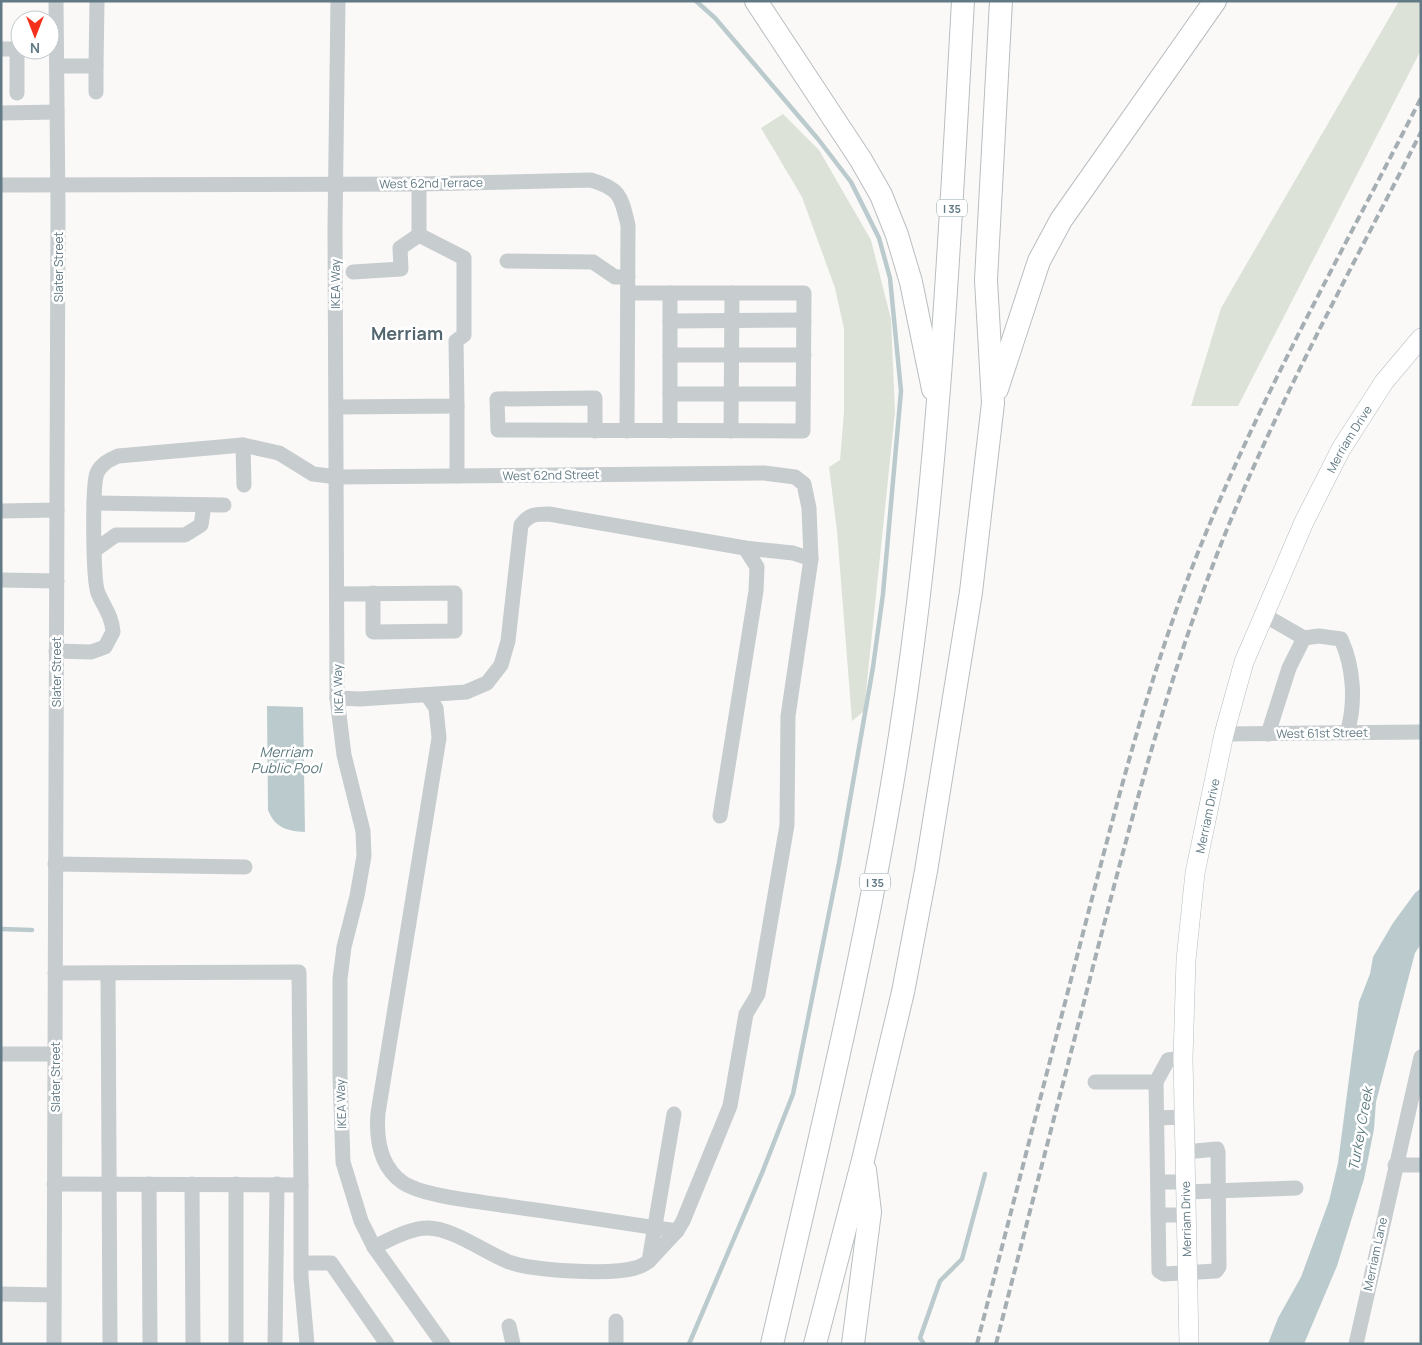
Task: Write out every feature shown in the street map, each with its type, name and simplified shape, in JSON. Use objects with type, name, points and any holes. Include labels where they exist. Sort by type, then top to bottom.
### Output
[{"type":"highway","points":[[756,1],[807,76],[881,194],[897,235],[911,282],[938,414]]},
{"type":"highway","name":"I 35","points":[[772,1344],[847,1024],[890,798],[919,602],[938,414],[963,1]]},
{"type":"highway","points":[[816,1344],[903,992],[926,871],[971,592],[992,403],[986,280],[1001,1]]},
{"type":"highway","points":[[992,403],[1039,261],[1061,220],[1215,1]]},
{"type":"highway","points":[[852,1344],[870,1212],[863,1160]]},
{"type":"main road","name":"Merriam Drive","points":[[1189,1344],[1183,1058],[1186,960],[1194,873],[1224,734],[1244,662],[1304,522],[1341,449],[1384,382],[1421,338]]},
{"type":"street","points":[[96,92],[97,1]]},
{"type":"street","name":"IKEA Way","points":[[338,1],[335,310],[338,477],[337,698],[344,755],[363,831],[364,856],[344,947],[340,980],[340,1076],[343,1162],[361,1221],[374,1247],[443,1344]]},
{"type":"street","points":[[17,93],[18,60]]},
{"type":"street","name":"Slater Street","points":[[54,1344],[58,185],[56,60]]},
{"type":"street","points":[[57,66],[96,66]]},
{"type":"street","points":[[1,113],[57,112]]},
{"type":"street","name":"West 62nd Terrace","points":[[1,185],[418,184],[591,180],[609,186],[621,196],[628,226],[627,430]]},
{"type":"street","points":[[418,184],[418,235]]},
{"type":"street","points":[[353,272],[401,269],[400,248],[418,235]]},
{"type":"street","points":[[418,235],[464,258],[464,335],[456,341],[457,476]]},
{"type":"street","points":[[507,261],[593,262],[615,277],[628,277]]},
{"type":"street","points":[[595,430],[595,398],[497,399],[498,430],[804,431],[804,293],[628,293]]},
{"type":"street","points":[[670,293],[670,431]]},
{"type":"street","points":[[731,431],[732,293]]},
{"type":"street","points":[[670,321],[804,320]]},
{"type":"street","points":[[670,355],[804,355]]},
{"type":"street","points":[[670,394],[804,394]]},
{"type":"street","points":[[337,407],[457,406]]},
{"type":"street","points":[[243,445],[244,485]]},
{"type":"street","name":"West 62nd Street","points":[[56,651],[91,652],[105,647],[113,632],[107,608],[97,592],[94,502],[97,473],[105,462],[118,456],[243,445],[279,453],[313,474],[338,477],[764,473],[795,477],[804,484],[809,508],[812,559],[788,716],[787,826],[758,994],[746,1014],[730,1106],[677,1231],[649,1262]]},
{"type":"street","points":[[94,502],[224,505]]},
{"type":"street","points":[[95,550],[116,535],[185,535],[201,524],[204,505]]},
{"type":"street","points":[[1,511],[57,510]]},
{"type":"street","points":[[337,698],[360,699],[427,695],[475,689],[487,683],[501,665],[508,641],[522,526],[526,518],[535,514],[549,514],[745,548],[793,553],[812,559]]},
{"type":"street","points":[[720,816],[756,591],[757,567],[745,548]]},
{"type":"street","points":[[1,580],[56,581]]},
{"type":"street","points":[[337,594],[373,593],[455,593],[455,631],[373,632],[373,593]]},
{"type":"street","points":[[1264,616],[1304,638],[1319,636],[1341,639],[1349,657],[1353,712],[1346,733]]},
{"type":"street","points":[[1268,734],[1289,668],[1304,638]]},
{"type":"street","points":[[427,695],[436,708],[439,738],[378,1113],[376,1130],[379,1146],[384,1158],[401,1181],[418,1190],[469,1200],[677,1231]]},
{"type":"street","name":"West 61st Street","points":[[1224,734],[1421,732]]},
{"type":"street","points":[[55,864],[245,867]]},
{"type":"street","points":[[55,973],[299,972],[302,1263],[307,1344]]},
{"type":"street","points":[[108,973],[110,1344]]},
{"type":"street","points":[[1,1054],[55,1054]]},
{"type":"street","name":"Merriam Lane","points":[[1356,1344],[1395,1165],[1421,1057]]},
{"type":"street","points":[[1183,1058],[1168,1060],[1156,1082],[1159,1271],[1164,1274],[1216,1271],[1219,1267],[1216,1149],[1185,1152]]},
{"type":"street","points":[[1096,1082],[1156,1082]]},
{"type":"street","points":[[374,1247],[416,1229],[430,1228],[448,1233],[510,1262],[531,1267],[593,1271],[634,1268],[649,1262],[674,1114]]},
{"type":"street","points":[[1157,1118],[1184,1117]]},
{"type":"street","points":[[1395,1165],[1421,1165]]},
{"type":"street","points":[[1158,1182],[1218,1191],[1296,1188]]},
{"type":"street","points":[[54,1184],[301,1185]]},
{"type":"street","points":[[149,1184],[150,1344]]},
{"type":"street","points":[[192,1184],[193,1344]]},
{"type":"street","points":[[236,1184],[236,1344]]},
{"type":"street","points":[[275,1344],[277,1184]]},
{"type":"street","points":[[1158,1215],[1186,1215]]},
{"type":"street","points":[[302,1263],[331,1263],[387,1344]]},
{"type":"street","points":[[1,1294],[54,1294]]},
{"type":"street","points":[[616,1320],[616,1344]]},
{"type":"street","points":[[509,1326],[513,1344]]},
{"type":"shaded area","points":[[1399,1],[1421,1],[1421,50],[1238,406],[1191,406],[1221,308]]},
{"type":"shaded area","points":[[783,114],[819,150],[871,240],[891,319],[895,412],[864,711],[852,721],[837,531],[829,467],[840,460],[844,412],[844,329],[835,288],[802,197],[761,128]]},
{"type":"water","name":"Merriam Public Pool","points":[[267,706],[303,707],[305,832],[293,831],[278,825],[268,810]]},
{"type":"water","name":"Turkey Creek","points":[[1421,888],[1421,944],[1415,953],[1376,1102],[1374,1129],[1364,1179],[1337,1266],[1304,1344],[1268,1344],[1278,1318],[1301,1277],[1329,1201],[1338,1163],[1359,1002],[1370,974],[1373,957],[1393,923],[1415,893]]},
{"type":"waterway","points":[[689,1344],[762,1173],[793,1094],[839,863],[873,667],[883,594],[901,391],[890,278],[879,238],[851,182],[818,139],[715,18],[696,1]]},
{"type":"waterway","points":[[1,929],[32,930]]},
{"type":"waterway","points":[[924,1344],[920,1338],[940,1281],[962,1259],[985,1174]]},
{"type":"railway","points":[[977,1344],[1120,794],[1147,699],[1178,606],[1195,560],[1246,442],[1302,326],[1421,98]]},
{"type":"railway","points":[[996,1344],[1135,809],[1162,713],[1194,617],[1233,514],[1283,403],[1421,132]]},
{"type":"district","name":"Merriam","points":[[407,333]]}]
